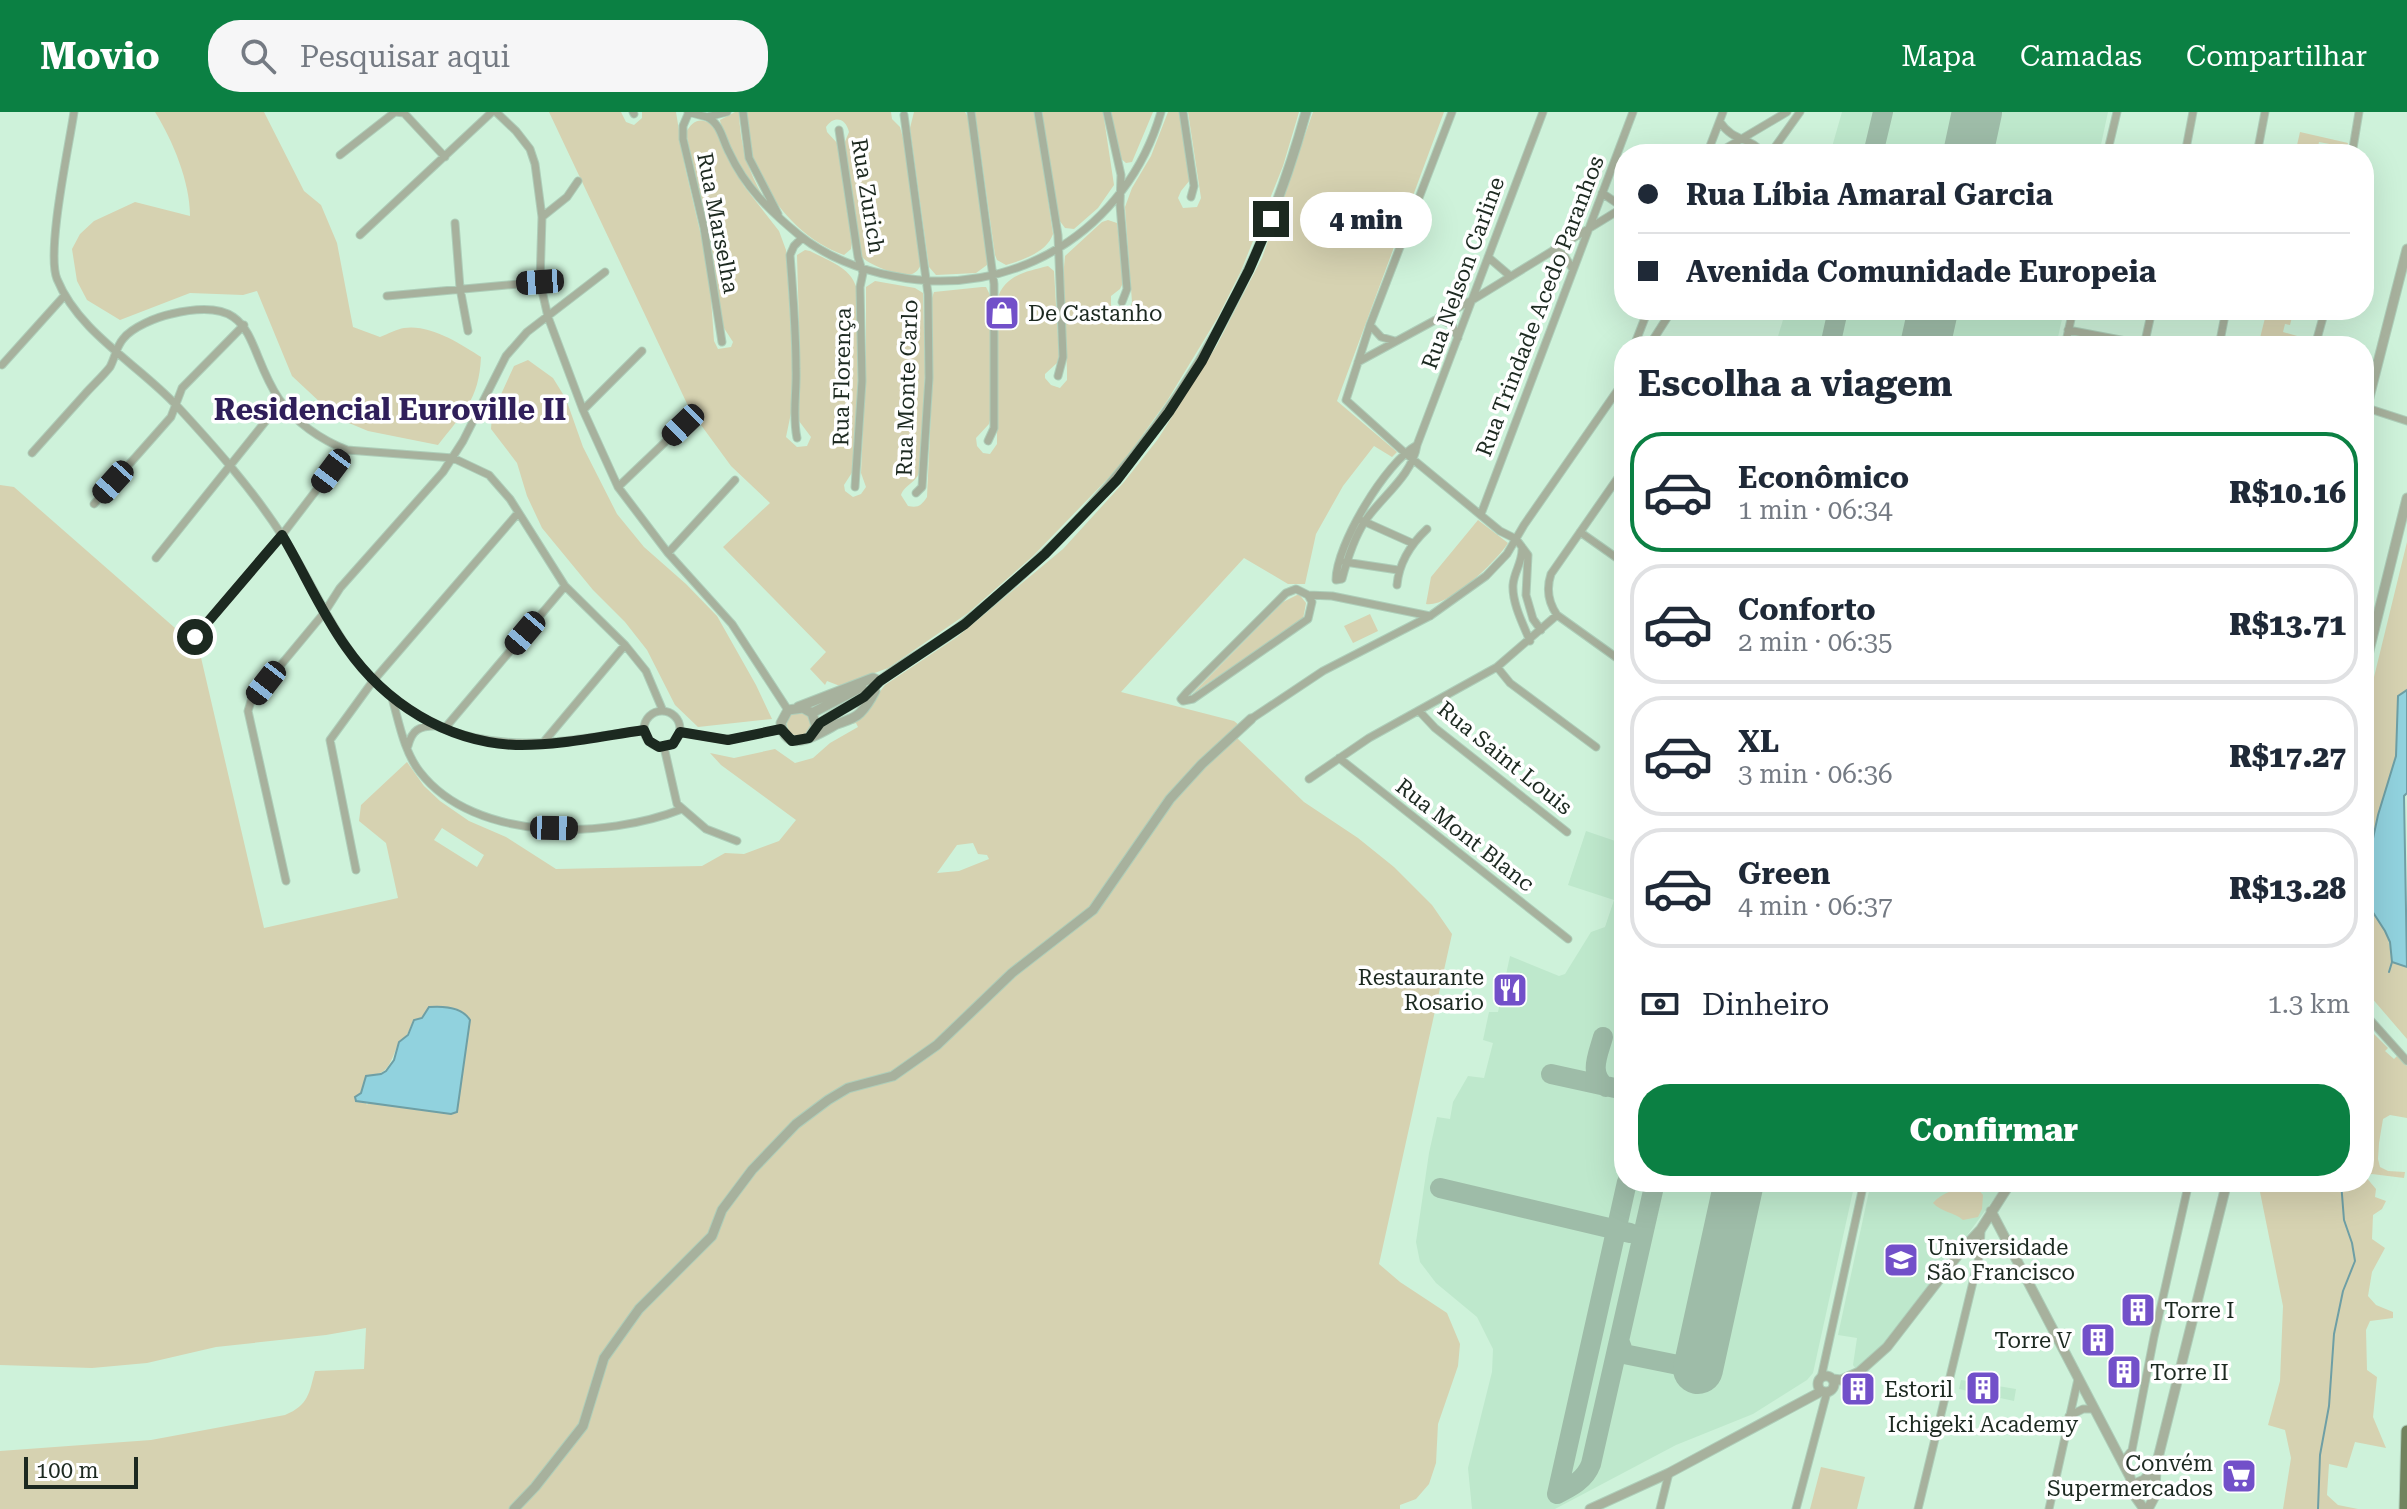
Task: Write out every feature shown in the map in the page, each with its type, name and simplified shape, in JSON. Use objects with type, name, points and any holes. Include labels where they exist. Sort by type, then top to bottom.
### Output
[{"type":"main road","points":[[2405,1509],[2407,1431]]},
{"type":"street","points":[[74,112],[52,259],[55,276],[65,295],[94,331],[175,404],[231,467],[282,535],[324,613],[373,681],[392,698],[435,726]]},
{"type":"street","points":[[340,155],[395,112],[404,113],[445,157]]},
{"type":"street","points":[[360,235],[494,112],[530,149],[542,217],[540,282],[548,317],[583,410],[618,487],[668,553],[732,624],[793,708],[832,727]]},
{"type":"street","points":[[689,112],[707,117],[718,126],[747,184],[760,201],[802,238],[862,269],[926,281],[953,282],[1017,269],[1059,248],[1100,216],[1145,157],[1161,112]]},
{"type":"street","name":"Rua Marselha","points":[[689,112],[683,126],[683,139],[704,228],[722,342]]},
{"type":"street","points":[[707,117],[727,112]]},
{"type":"street","points":[[743,112],[749,158],[781,219]]},
{"type":"street","points":[[971,112],[994,276],[994,428],[988,441]]},
{"type":"street","points":[[1038,112],[1059,248],[1063,357],[1058,376]]},
{"type":"street","points":[[1107,112],[1121,175],[1127,289],[1122,302]]},
{"type":"street","points":[[1183,112],[1194,186],[1191,197]]},
{"type":"street","points":[[880,681],[873,678],[793,708],[782,718],[781,729],[792,741],[809,738],[854,718],[866,695],[880,681],[965,624],[1035,563],[1117,480],[1202,361],[1249,270],[1271,219],[1306,112]]},
{"type":"street","points":[[1452,112],[1370,325],[1346,397],[1347,403],[1500,531],[1516,539],[1528,555],[1525,585],[1529,607],[1541,630]]},
{"type":"street","name":"Rua Nelson Carline","points":[[1361,521],[1389,493],[1414,461],[1417,445],[1543,112]]},
{"type":"street","name":"Rua Trindade Acedo Paranhos","points":[[1621,144],[1633,112]]},
{"type":"street","points":[[1711,144],[1723,112]]},
{"type":"street","points":[[1731,144],[1787,112]]},
{"type":"street","points":[[1777,144],[1800,112]]},
{"type":"street","points":[[2109,144],[2117,112]]},
{"type":"street","points":[[2187,144],[2193,112]]},
{"type":"street","points":[[2259,144],[2265,112]]},
{"type":"street","points":[[2354,144],[2359,112]]},
{"type":"street","name":"Rua Monte Carlo","points":[[904,115],[926,281],[927,434],[922,487],[916,493]]},
{"type":"street","points":[[1720,122],[1726,132],[1752,144]]},
{"type":"street","name":"Rua Zurich","points":[[839,130],[862,269]]},
{"type":"street","name":"Rua Trindade Acedo Paranhos","points":[[1481,514],[1614,162]]},
{"type":"street","points":[[542,217],[567,197],[578,181]]},
{"type":"street","points":[[1602,193],[1614,201]]},
{"type":"street","points":[[1358,362],[1474,299],[1614,213]]},
{"type":"street","points":[[455,223],[460,288],[468,331]]},
{"type":"street","points":[[797,438],[794,425],[797,374],[795,313],[790,255],[802,238]]},
{"type":"street","points":[[1554,249],[1564,255],[1572,268]]},
{"type":"street","points":[[2374,376],[2407,249]]},
{"type":"street","points":[[1488,257],[1509,275]]},
{"type":"street","name":"Rua Florença","points":[[855,487],[862,381],[862,269]]},
{"type":"street","points":[[286,881],[248,711],[251,701],[324,613],[340,588],[453,458],[506,356],[527,332],[605,272]]},
{"type":"street","points":[[387,296],[540,282]]},
{"type":"street","points":[[2,365],[65,295]]},
{"type":"street","points":[[32,453],[111,365],[123,338],[165,315],[192,309],[215,309],[232,316],[244,325],[256,345],[264,370],[281,402],[330,444],[347,450],[453,458],[489,475],[510,499],[565,586],[625,645],[646,671],[663,711],[678,720],[680,732],[677,740],[664,747],[654,745],[644,730]]},
{"type":"street","points":[[1438,318],[1452,325],[1459,339]]},
{"type":"street","points":[[2067,336],[2070,320]]},
{"type":"street","points":[[94,504],[171,417],[182,388],[244,325]]},
{"type":"street","points":[[1370,325],[1381,337],[1397,342]]},
{"type":"street","points":[[2068,330],[2100,336]]},
{"type":"street","points":[[583,410],[642,351]]},
{"type":"street","points":[[514,1509],[583,1426],[604,1358],[639,1309],[712,1236],[722,1210],[752,1170],[796,1124],[848,1088],[893,1076],[937,1045],[1012,973],[1093,910],[1170,799],[1202,764],[1251,719],[1323,671],[1430,616],[1486,576],[1507,554],[1614,394]]},
{"type":"street","points":[[156,558],[281,402]]},
{"type":"street","points":[[2374,413],[2407,421]]},
{"type":"street","points":[[618,487],[683,425]]},
{"type":"street","name":"Rua Nelson Carline","points":[[1398,570],[1342,562],[1361,521],[1363,507],[1404,452],[1417,445]]},
{"type":"street","points":[[195,637],[282,535],[347,450]]},
{"type":"street","points":[[668,553],[735,480]]},
{"type":"street","points":[[1614,483],[1549,580],[1549,597],[1557,615],[1614,656]]},
{"type":"street","points":[[1379,485],[1389,493]]},
{"type":"street","points":[[2374,631],[2407,498]]},
{"type":"street","points":[[356,870],[330,740],[373,681],[518,513]]},
{"type":"street","points":[[1361,521],[1412,543]]},
{"type":"street","points":[[1397,585],[1398,570],[1412,543],[1427,529]]},
{"type":"street","points":[[1580,532],[1614,556]]},
{"type":"street","points":[[1522,547],[1522,559],[1513,589],[1530,641]]},
{"type":"street","points":[[445,728],[565,586]]},
{"type":"street","points":[[1308,595],[1312,602],[1308,619],[1193,699],[1181,699],[1286,593],[1296,589],[1308,595],[1332,596],[1430,616]]},
{"type":"street","points":[[1309,779],[1369,738],[1497,667],[1557,615]]},
{"type":"street","points":[[542,744],[625,645]]},
{"type":"street","points":[[1497,667],[1510,683],[1596,747]]},
{"type":"street","points":[[809,738],[816,721],[866,695],[880,681]]},
{"type":"street","points":[[392,698],[407,748],[418,770],[438,792],[455,804],[498,822],[554,828],[606,828],[682,809]]},
{"type":"street","points":[[644,730],[651,715],[663,711]]},
{"type":"street","name":"Rua Saint Louis","points":[[1420,712],[1435,728],[1567,832]]},
{"type":"street","points":[[407,748],[410,735],[420,726],[445,728],[473,738],[514,745],[644,730]]},
{"type":"street","points":[[680,732],[728,740],[781,729]]},
{"type":"street","points":[[664,747],[677,804],[706,829],[737,841]]},
{"type":"street","name":"Rua Mont Blanc","points":[[1339,758],[1568,939]]},
{"type":"street","points":[[2374,1024],[2407,1061]]},
{"type":"street","points":[[1796,1509],[1822,1392],[1818,1381],[1826,1375],[1862,1192]]},
{"type":"street","points":[[1826,1375],[1841,1380],[1859,1372],[1887,1347],[1981,1229],[2004,1192]]},
{"type":"street","points":[[2122,1463],[2132,1450],[2187,1192]]},
{"type":"street","points":[[1991,1211],[2122,1463],[2133,1491],[2146,1505],[2155,1496],[2156,1466],[2224,1192]]},
{"type":"street","points":[[1981,1229],[2004,1236]]},
{"type":"street","points":[[1918,1509],[1980,1253],[1981,1229]]},
{"type":"street","points":[[2049,1509],[2078,1379]]},
{"type":"street","points":[[1590,1509],[1669,1473],[1822,1392]]},
{"type":"street","points":[[2069,1416],[2083,1409],[2094,1409]]},
{"type":"street","points":[[2133,1491],[2137,1483],[2144,1480],[2156,1466]]},
{"type":"street","points":[[1660,1509],[1669,1473]]},
{"type":"street","points":[[2127,1473],[2155,1486]]},
{"type":"shaded area","points":[[155,112],[264,112],[304,191],[321,205],[337,243],[353,327],[380,337],[404,328],[424,329],[445,336],[481,357],[473,395],[438,445],[368,431],[337,418],[292,376],[257,291],[243,295],[190,293],[120,320],[87,300],[77,281],[72,249],[80,234],[94,221],[135,202],[190,216],[187,189],[179,162]]},
{"type":"shaded area","points":[[549,112],[621,112],[626,122],[634,125],[642,118],[642,112],[676,112],[685,167],[709,270],[714,341],[718,349],[731,347],[733,342],[722,325],[712,252],[686,133],[698,121],[706,121],[714,127],[744,186],[779,231],[786,250],[793,364],[791,413],[786,437],[797,447],[807,446],[811,437],[797,414],[800,360],[797,255],[805,250],[810,251],[845,270],[850,276],[857,290],[858,400],[853,471],[844,485],[845,491],[853,497],[861,494],[866,487],[861,473],[866,287],[875,281],[915,288],[923,293],[925,373],[920,470],[901,495],[908,506],[914,507],[927,497],[934,292],[986,287],[991,297],[991,416],[989,424],[976,438],[977,446],[983,453],[990,454],[997,444],[997,300],[1005,285],[1031,270],[1048,266],[1054,271],[1059,356],[1045,378],[1051,385],[1060,388],[1067,380],[1065,256],[1102,222],[1117,223],[1124,281],[1111,296],[1111,308],[1118,312],[1130,309],[1125,207],[1151,156],[1168,112],[1181,112],[1190,180],[1178,198],[1183,208],[1197,207],[1201,198],[1188,112],[1299,112],[1283,166],[1241,271],[1218,317],[1167,401],[1121,465],[1033,556],[968,613],[888,668],[840,686],[827,681],[825,685],[810,669],[826,652],[723,547],[770,503],[731,466],[690,410]]},
{"type":"shaded area","points":[[739,112],[743,147],[750,169],[766,201],[744,175],[726,141],[720,120]]},
{"type":"shaded area","points":[[747,112],[891,112],[892,119],[900,127],[908,156],[921,264],[918,270],[912,274],[892,272],[861,256],[844,144],[849,132],[843,121],[836,120],[826,127],[838,144],[852,241],[851,249],[844,255],[805,233],[773,198],[753,157]]},
{"type":"shaded area","points":[[914,112],[965,112],[968,117],[988,258],[987,265],[976,273],[936,275],[929,267],[910,128]]},
{"type":"shaded area","points":[[975,112],[1035,112],[1053,234],[1040,250],[1006,265],[995,255]]},
{"type":"shaded area","points":[[1042,112],[1103,112],[1114,185],[1098,208],[1074,229],[1065,228],[1059,220]]},
{"type":"shaded area","points":[[1110,112],[1153,112],[1132,162],[1126,163],[1119,157]]},
{"type":"shaded area","points":[[1313,112],[1444,112],[1337,401],[1397,452],[1392,457],[1374,446],[1343,486],[1316,534],[1305,584],[1288,584],[1244,558],[1121,692],[1234,721],[1245,730],[1237,738],[1304,802],[1358,838],[1394,867],[1432,905],[1452,934],[1379,1264],[1447,1313],[1460,1344],[1458,1366],[1438,1424],[1436,1463],[1429,1484],[1416,1499],[1400,1505],[1400,1509],[0,1509],[0,1451],[151,1440],[285,1415],[303,1402],[315,1371],[364,1369],[366,1328],[216,1347],[147,1363],[92,1368],[0,1365],[0,485],[14,487],[199,649],[264,928],[398,898],[386,843],[359,821],[361,805],[407,762],[424,786],[440,801],[469,821],[506,837],[556,869],[702,866],[725,853],[744,854],[779,841],[796,820],[721,765],[710,753],[734,758],[775,749],[795,763],[813,758],[830,743],[858,727],[852,722],[885,685],[957,637],[1063,549],[1158,439],[1217,345],[1262,258]],"holes":[[[442,828],[484,855],[477,867],[434,840]],[[973,843],[978,854],[987,855],[989,859],[959,871],[937,873],[957,845]],[[422,1018],[367,1105],[361,1093],[363,1085],[370,1075],[386,1069],[413,1021]]]},
{"type":"shaded area","points":[[1842,112],[2108,112],[2101,144],[1833,144]]},
{"type":"shaded area","points":[[2300,132],[2348,143],[2319,142],[2297,144]]},
{"type":"shaded area","points":[[1783,320],[2062,320],[2058,336],[1778,336]]},
{"type":"shaded area","points":[[2264,320],[2291,320],[2290,325],[2285,324],[2283,332],[2297,336],[2260,336]]},
{"type":"shaded area","points":[[528,360],[553,378],[566,399],[583,447],[617,514],[644,547],[717,616],[772,719],[698,727],[675,705],[647,650],[542,528],[527,496],[517,463],[491,429],[492,414],[514,366]]},
{"type":"shaded area","points":[[1478,520],[1508,543],[1481,573],[1458,592],[1426,604],[1431,577]]},
{"type":"shaded area","points":[[2407,542],[2407,690],[2400,702],[2392,774],[2374,833],[2374,677]]},
{"type":"shaded area","points":[[1299,594],[1306,603],[1303,619],[1192,694],[1283,602]]},
{"type":"shaded area","points":[[1370,614],[1378,631],[1353,643],[1344,626]]},
{"type":"shaded area","points":[[799,712],[808,715],[811,724],[808,733],[799,736],[790,733],[787,724],[790,715]]},
{"type":"shaded area","points":[[1586,831],[1614,841],[1614,900],[1568,885]]},
{"type":"shaded area","points":[[1614,900],[1614,1192],[1853,1192],[1813,1373],[1753,1414],[1676,1445],[1555,1509],[1472,1509],[1468,1468],[1492,1372],[1493,1349],[1477,1317],[1436,1283],[1420,1262],[1416,1242],[1437,1117],[1450,1119],[1453,1102],[1468,1076],[1484,1078],[1493,1043],[1483,1040],[1489,1012],[1498,1012],[1510,956],[1559,976],[1565,974],[1591,932],[1605,927]]},
{"type":"shaded area","points":[[2374,912],[2389,941],[2391,957],[2407,967],[2407,1039],[2374,1001]]},
{"type":"shaded area","points":[[2374,1034],[2388,1048],[2385,1051],[2394,1059],[2397,1056],[2407,1066],[2407,1118],[2390,1115],[2383,1119],[2378,1159],[2380,1167],[2388,1171],[2405,1172],[2404,1178],[2374,1174]]},
{"type":"shaded area","points":[[2374,1187],[2375,1197],[2386,1201],[2382,1209],[2373,1215],[2372,1239],[2385,1248],[2372,1272],[2368,1296],[2376,1305],[2393,1312],[2393,1318],[2370,1321],[2366,1330],[2367,1370],[2377,1377],[2373,1417],[2386,1448],[2355,1442],[2347,1468],[2329,1464],[2327,1495],[2338,1505],[2358,1509],[2283,1509],[2291,1458],[2285,1430],[2268,1425],[2280,1381],[2283,1306],[2260,1192],[2374,1192]]},
{"type":"shaded area","name":"Universidade São Francisco","points":[[1869,1192],[1999,1192],[1890,1341],[1856,1369],[1853,1365],[1857,1338],[1838,1335]]},
{"type":"shaded area","points":[[1949,1192],[1980,1192],[1982,1209],[1978,1217],[1963,1220],[1933,1203]]},
{"type":"shaded area","points":[[1961,1380],[2016,1389],[2014,1401],[1959,1389]]},
{"type":"shaded area","points":[[1821,1467],[1865,1477],[1857,1509],[1810,1509]]},
{"type":"water","points":[[2407,690],[2407,793],[2404,796],[2407,967],[2392,962],[2390,942],[2374,914],[2374,834],[2396,756],[2398,696]]},
{"type":"water","points":[[429,1007],[457,1010],[470,1020],[457,1112],[451,1114],[356,1101],[355,1097],[361,1093],[366,1076],[386,1071],[394,1060],[399,1042],[408,1035],[414,1020],[422,1018]]},
{"type":"waterway","points":[[2389,972],[2392,962]]},
{"type":"waterway","points":[[2318,1509],[2320,1455],[2329,1406],[2334,1334],[2343,1291],[2355,1261],[2344,1220],[2342,1192]]},
{"type":"taxiway","points":[[1875,144],[1883,112]]},
{"type":"taxiway","points":[[1832,336],[1836,320]]},
{"type":"taxiway","points":[[1603,1037],[1596,1070],[1600,1082],[1606,1087]]},
{"type":"taxiway","points":[[1551,1074],[1614,1088]]},
{"type":"taxiway","points":[[1440,1188],[1630,1233]]},
{"type":"taxiway","points":[[1557,1494],[1625,1192]]},
{"type":"taxiway","points":[[1557,1494],[1581,1479],[1591,1464],[1653,1192]]},
{"type":"taxiway","points":[[1620,1343],[1624,1354],[1698,1369]]},
{"type":"runway","points":[[1970,144],[1977,112]]},
{"type":"runway","points":[[1927,336],[1931,320]]},
{"type":"runway","points":[[1698,1369],[1737,1192]]},
{"type":"place","name":"De Castanho","points":[[1002,313]]},
{"type":"place","name":"Restaurante Rosario","points":[[1510,990]]},
{"type":"place","name":"Universidade São Francisco","points":[[1901,1260]]},
{"type":"place","name":"Torre I","points":[[2138,1310]]},
{"type":"place","name":"Torre V","points":[[2098,1340]]},
{"type":"place","name":"Torre II","points":[[2124,1372]]},
{"type":"place","name":"Ichigeki Academy","points":[[1983,1388]]},
{"type":"place","name":"Estoril","points":[[1858,1389]]},
{"type":"place","name":"Convém Supermercados","points":[[2239,1476]]},
{"type":"district","name":"Residencial Euroville II","points":[[390,409]]},
{"type":"route","points":[[195,637],[282,535],[324,613],[363,670],[392,698],[435,726],[473,738],[514,745],[644,730],[649,741],[659,747],[673,744],[680,732],[728,740],[781,729],[792,741],[804,741],[820,723],[864,697],[880,681],[965,624],[1045,554],[1117,480],[1169,412],[1202,361],[1249,270],[1271,219]]}]
